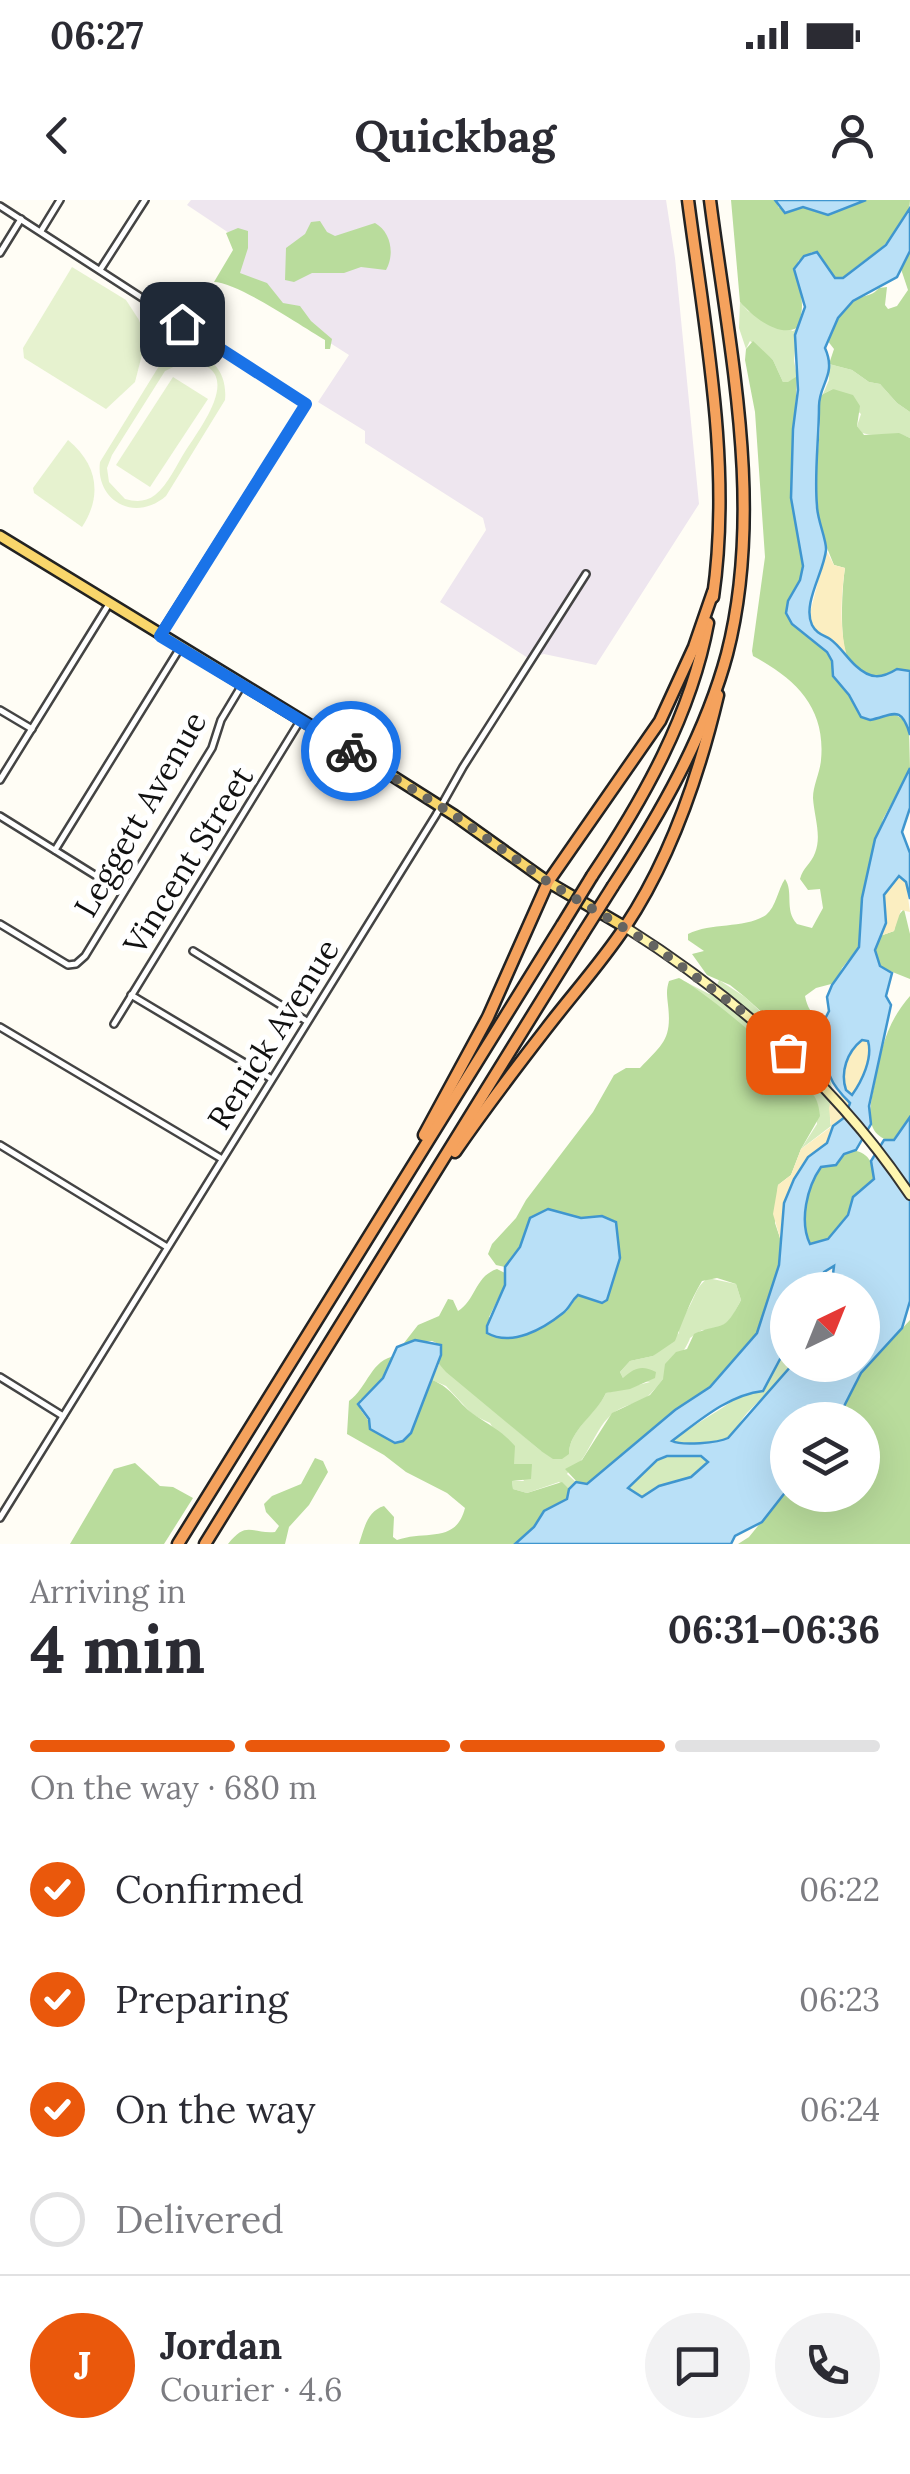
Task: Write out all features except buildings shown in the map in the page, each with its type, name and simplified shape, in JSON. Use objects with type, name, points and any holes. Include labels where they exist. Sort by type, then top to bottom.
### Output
[{"type":"highway","points":[[178,1544],[624,828],[682,713],[703,651],[721,525],[719,458],[688,200]]},
{"type":"highway","points":[[405,1222],[625,927],[660,865],[708,739],[742,563],[743,474],[710,200]]},
{"type":"highway","points":[[378,1219],[488,1017],[548,882],[660,720],[694,647],[713,592]]},
{"type":"highway","points":[[205,1544],[643,840],[675,780],[726,657]]},
{"type":"main road","points":[[0,536],[441,807],[548,882],[625,927]]},
{"type":"street","points":[[40,231],[60,200]]},
{"type":"street","points":[[100,270],[145,200]]},
{"type":"street","points":[[0,206],[306,404],[160,636]]},
{"type":"street","points":[[0,253],[21,219]]},
{"type":"street","name":"Renick Avenue","points":[[0,1518],[586,574]]},
{"type":"street","points":[[0,780],[109,604]]},
{"type":"street","points":[[55,850],[180,648]]},
{"type":"street","name":"Leggett Avenue","points":[[0,924],[60,961],[76,964],[85,956],[212,748],[221,720],[242,685]]},
{"type":"street","points":[[0,710],[32,730]]},
{"type":"street","name":"Vincent Street","points":[[114,1024],[300,721]]},
{"type":"street","points":[[0,816],[122,892]]},
{"type":"street","points":[[625,927],[768,1033],[830,1094],[910,1195]]},
{"type":"street","points":[[192,951],[306,1021]]},
{"type":"street","points":[[131,995],[271,1079]]},
{"type":"street","points":[[0,1026],[222,1159]]},
{"type":"street","points":[[0,1145],[167,1247]]},
{"type":"street","points":[[0,1377],[63,1416]]},
{"type":"shaded area","points":[[191,200],[666,200],[699,504],[596,665],[544,654],[528,658],[440,602],[486,530],[483,518],[365,443],[365,431],[318,402],[349,355],[225,276],[244,243],[187,205]]},
{"type":"green space","points":[[731,200],[775,200],[779,208],[803,207],[827,215],[866,200],[910,200],[908,213],[894,235],[843,278],[835,278],[817,252],[798,261],[801,317],[797,328],[782,330],[766,324],[740,302]]},
{"type":"green space","points":[[320,221],[335,236],[375,223],[390,244],[386,270],[361,267],[344,273],[312,273],[294,282],[285,280],[286,248],[305,234],[311,222]]},
{"type":"green space","points":[[238,228],[248,231],[248,248],[240,273],[267,283],[283,303],[300,306],[332,339],[330,349],[325,349],[325,340],[269,306],[238,289],[214,282],[233,250],[226,233]]},
{"type":"green space","points":[[910,251],[910,412],[880,384],[829,364],[834,349],[827,340],[847,307],[879,288],[887,287],[888,309],[897,306],[908,290],[901,269]]},
{"type":"green space","points":[[72,267],[126,300],[146,339],[135,382],[106,409],[24,358],[23,348]]},
{"type":"green space","points":[[740,302],[748,311],[793,331],[797,328],[797,376],[789,382],[783,382],[773,360],[750,341],[746,349],[739,328]]},
{"type":"green space","points":[[175,340],[182,344],[177,354],[206,358],[219,371],[225,400],[166,496],[142,508],[120,504],[104,488],[100,462]],"holes":[[[186,361],[204,365],[214,374],[217,385],[201,426],[160,491],[144,500],[125,499],[109,482],[107,468],[112,455],[165,371]]]},
{"type":"green space","points":[[753,341],[773,360],[783,382],[797,376],[791,498],[803,566],[788,601],[792,624],[827,652],[833,677],[861,717],[878,719],[891,712],[904,720],[909,729],[910,769],[883,819],[862,898],[859,947],[835,983],[805,996],[824,1031],[827,1054],[820,1059],[811,1057],[730,985],[707,975],[692,954],[704,951],[688,940],[688,934],[697,930],[748,922],[766,915],[785,879],[797,924],[812,928],[823,908],[820,889],[808,890],[800,879],[818,840],[813,798],[821,760],[819,725],[795,685],[753,656],[752,651],[765,557],[755,412],[745,360],[746,349]]},
{"type":"green space","points":[[829,364],[880,384],[910,412],[910,438],[862,433],[857,426],[861,414],[833,389],[823,394],[829,380]]},
{"type":"green space","points":[[173,377],[208,399],[150,487],[116,465]]},
{"type":"green space","points":[[833,389],[853,395],[860,406],[857,426],[864,435],[899,433],[910,438],[910,671],[897,669],[882,676],[871,675],[851,662],[845,651],[845,568],[834,565],[818,526],[815,486],[818,400]]},
{"type":"green space","points":[[68,440],[85,459],[94,480],[93,503],[82,527],[34,493],[33,488]]},
{"type":"green space","points":[[904,909],[910,934],[910,979],[880,967],[875,950],[880,936],[894,931],[897,917]]},
{"type":"green space","points":[[679,978],[692,986],[771,1050],[804,1082],[815,1097],[820,1116],[791,1175],[778,1185],[775,1223],[781,1256],[777,1272],[770,1272],[770,1301],[757,1333],[710,1387],[675,1410],[587,1484],[579,1484],[565,1469],[582,1460],[612,1413],[650,1395],[663,1379],[665,1364],[676,1352],[687,1349],[694,1334],[722,1325],[730,1318],[741,1300],[736,1284],[717,1278],[702,1281],[675,1341],[653,1356],[630,1361],[620,1372],[623,1378],[635,1369],[647,1368],[656,1372],[655,1378],[630,1389],[606,1393],[573,1437],[569,1454],[562,1459],[553,1459],[541,1451],[446,1372],[439,1364],[441,1345],[432,1341],[404,1343],[418,1325],[439,1316],[448,1299],[453,1300],[458,1311],[484,1277],[497,1269],[505,1273],[505,1285],[489,1317],[516,1337],[539,1329],[567,1311],[578,1295],[602,1303],[620,1258],[615,1229],[602,1216],[581,1218],[548,1209],[526,1227],[520,1247],[505,1267],[496,1265],[488,1254],[593,1112],[614,1075],[626,1068],[640,1068],[660,1046],[669,1026],[669,981]]},
{"type":"green space","points":[[719,980],[745,997],[829,1078],[831,1126],[801,1149],[817,1124],[813,1092],[797,1074],[684,981],[709,994]]},
{"type":"green space","points":[[910,996],[910,1117],[892,1141],[876,1132],[870,1108],[886,1036]]},
{"type":"green space","points":[[851,1150],[869,1159],[874,1179],[867,1188],[859,1190],[835,1231],[812,1245],[805,1217],[812,1184],[821,1167],[838,1164],[843,1154]]},
{"type":"green space","points":[[708,1278],[736,1284],[741,1300],[731,1319],[717,1330],[702,1330],[690,1338],[648,1396],[608,1418],[583,1458],[567,1474],[576,1482],[569,1489],[559,1482],[527,1493],[513,1489],[512,1481],[524,1481],[490,1423],[473,1415],[446,1386],[432,1380],[439,1364],[541,1451],[569,1454],[573,1437],[606,1393],[650,1382],[623,1378],[620,1372],[630,1361],[653,1356],[679,1333],[679,1320]]},
{"type":"green space","points":[[910,1320],[910,1544],[738,1544],[749,1537],[770,1511],[880,1512],[880,1402],[846,1402],[856,1382],[880,1382],[880,1352]]},
{"type":"green space","points":[[396,1356],[376,1386],[360,1400],[360,1409],[370,1423],[411,1433],[432,1380],[515,1446],[514,1464],[532,1464],[531,1479],[512,1481],[513,1489],[527,1493],[562,1482],[569,1489],[567,1499],[544,1511],[534,1527],[515,1544],[359,1544],[370,1516],[378,1508],[384,1506],[394,1517],[393,1537],[397,1540],[447,1531],[455,1527],[465,1508],[447,1493],[347,1434],[349,1401],[381,1362]]},
{"type":"green space","points":[[770,1368],[770,1382],[779,1382],[722,1441],[671,1441],[735,1400]]},
{"type":"green space","points":[[701,1456],[708,1462],[691,1477],[660,1486],[642,1497],[628,1488],[657,1459]]},
{"type":"green space","points":[[315,1458],[323,1461],[328,1472],[309,1505],[289,1527],[285,1544],[228,1544],[245,1530],[275,1532],[279,1526],[264,1504],[272,1496],[301,1484]]},
{"type":"green space","points":[[135,1463],[160,1486],[173,1487],[193,1498],[164,1544],[70,1544],[114,1469]]},
{"type":"sand","points":[[826,550],[834,565],[845,568],[842,614],[848,659],[811,624],[810,613]]},
{"type":"sand","points":[[899,876],[906,882],[910,912],[901,910],[894,931],[880,936],[886,923],[883,895]]},
{"type":"sand","points":[[862,1040],[868,1041],[868,1062],[853,1095],[846,1091],[844,1070],[848,1056]]},
{"type":"sand","points":[[833,1090],[850,1102],[845,1117],[833,1126],[827,1143],[784,1203],[780,1238],[773,1214],[778,1185],[791,1175],[801,1149],[831,1127],[829,1108]]},
{"type":"water","points":[[775,200],[866,200],[828,215],[803,207],[785,213]]},
{"type":"water","points":[[910,208],[910,251],[897,277],[853,301],[838,318],[825,348],[829,365],[820,398],[816,481],[817,511],[826,550],[810,617],[816,630],[866,673],[881,676],[897,669],[910,671],[910,735],[899,715],[870,720],[861,717],[833,676],[827,652],[792,624],[786,613],[803,566],[791,498],[798,390],[795,335],[805,307],[794,269],[804,256],[817,252],[835,278],[843,278],[886,245]]},
{"type":"water","points":[[910,768],[910,808],[902,832],[910,853],[910,899],[906,882],[899,876],[884,895],[886,923],[875,950],[880,966],[892,973],[886,996],[891,1005],[869,1106],[871,1124],[856,1150],[844,1154],[836,1165],[821,1167],[808,1194],[805,1215],[810,1244],[828,1239],[848,1215],[853,1197],[874,1179],[871,1161],[884,1140],[894,1140],[910,1117],[910,1301],[902,1328],[880,1352],[880,1272],[833,1272],[834,1266],[824,1272],[777,1272],[784,1203],[794,1179],[808,1157],[827,1143],[833,1126],[845,1117],[850,1103],[832,1080],[823,1023],[829,1011],[827,997],[832,985],[859,947],[862,898],[875,839]],"holes":[[[862,1040],[868,1041],[868,1062],[852,1095],[846,1090],[844,1069],[852,1050]]]},
{"type":"water","points":[[548,1209],[581,1218],[602,1216],[616,1222],[620,1258],[607,1300],[602,1303],[578,1295],[563,1313],[527,1334],[507,1338],[487,1333],[505,1285],[505,1267],[520,1247],[530,1218]]},
{"type":"water","points":[[770,1293],[770,1378],[763,1391],[726,1403],[672,1441],[700,1443],[728,1438],[777,1382],[856,1382],[846,1402],[770,1402],[770,1512],[762,1522],[735,1536],[731,1544],[515,1544],[534,1527],[544,1511],[567,1499],[576,1482],[587,1484],[675,1410],[710,1387],[757,1333]],"holes":[[[667,1456],[701,1456],[708,1462],[691,1477],[659,1486],[642,1497],[628,1488],[657,1460]]]},
{"type":"water","points":[[415,1340],[441,1345],[441,1355],[411,1433],[395,1443],[370,1429],[369,1419],[358,1404],[383,1378],[397,1347]]},
{"type":"way so far","points":[[351,751],[454,815],[548,882],[673,958],[788,1052]]},
{"type":"route","points":[[182,324],[306,404],[160,636],[351,751]]}]
